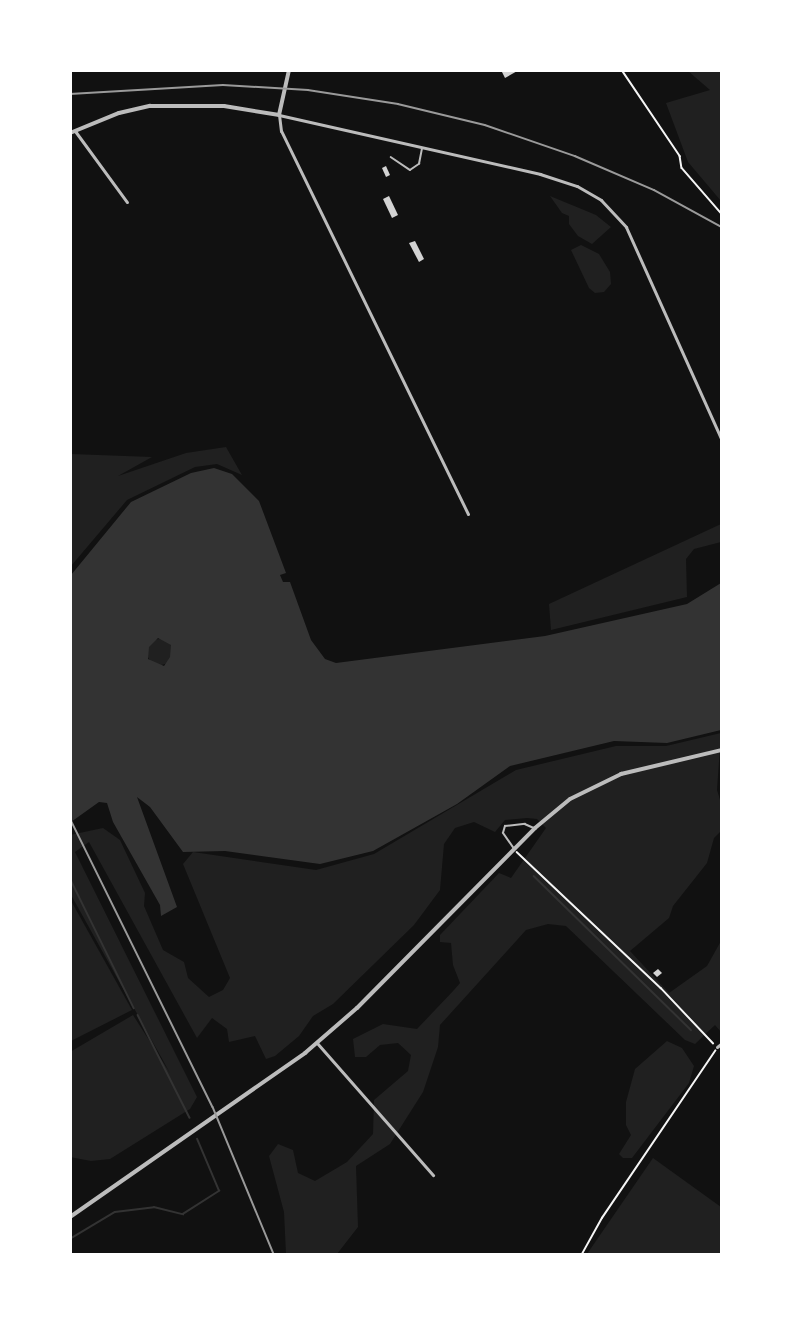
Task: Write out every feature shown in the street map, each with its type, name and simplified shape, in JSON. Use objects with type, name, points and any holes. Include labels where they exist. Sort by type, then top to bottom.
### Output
[{"type":"street","points":[[289,70],[279,115],[281,131],[468,514]]},
{"type":"street","points":[[127,202],[73,132],[119,113],[150,106],[224,106],[279,115],[572,184],[613,210],[634,244],[713,427],[722,441]]},
{"type":"street","points":[[70,1217],[262,1086],[317,1043],[535,828],[570,799],[610,778],[722,750]]},
{"type":"street","points":[[317,1043],[433,1175]]},
{"type":"street","points":[[717,1047],[722,1043]]},
{"type":"lane","points":[[391,157],[410,170],[419,164],[422,148]]},
{"type":"lane","points":[[514,849],[503,833],[505,825],[525,824],[535,828]]},
{"type":"path","points":[[622,70],[680,156],[682,168],[722,214]]},
{"type":"path","points":[[514,849],[661,988],[717,1047],[597,1226],[582,1254]]},
{"type":"shaded area","points":[[688,71],[721,71],[721,201],[688,162],[666,103],[710,90]]},
{"type":"shaded area","points":[[550,196],[596,215],[611,227],[592,244],[578,236],[569,224],[569,216],[562,213]]},
{"type":"shaded area","points":[[581,245],[599,254],[610,272],[611,284],[604,292],[595,293],[589,288],[571,250]]},
{"type":"shaded area","points":[[226,447],[242,475],[217,464],[195,467],[127,500],[71,566],[71,454],[152,457],[118,476],[186,453]]},
{"type":"shaded area","points":[[214,468],[232,474],[259,501],[286,573],[280,575],[283,582],[290,582],[311,640],[325,659],[336,663],[545,636],[687,604],[721,583],[721,730],[667,743],[614,741],[510,766],[457,804],[373,851],[320,864],[225,851],[183,852],[150,807],[137,797],[177,907],[161,916],[160,905],[113,822],[107,803],[99,802],[71,822],[71,575],[131,502],[191,473]],"holes":[[[158,638],[171,645],[170,657],[164,666],[148,659],[149,647]]]},
{"type":"shaded area","points":[[721,524],[721,542],[694,549],[686,559],[687,597],[551,630],[549,604]]},
{"type":"shaded area","points":[[160,639],[169,643],[173,652],[169,661],[160,665],[151,661],[147,652],[151,643]]},
{"type":"shaded area","points":[[721,733],[717,790],[721,803],[721,831],[714,838],[707,863],[673,906],[669,918],[630,951],[669,993],[707,966],[721,941],[721,1032],[715,1025],[695,1044],[685,1040],[566,926],[548,924],[526,930],[440,1025],[438,1047],[423,1092],[390,1144],[356,1166],[358,1227],[337,1254],[286,1254],[284,1212],[269,1156],[278,1144],[293,1150],[298,1173],[315,1181],[347,1162],[373,1134],[374,1100],[408,1071],[411,1055],[398,1043],[380,1045],[366,1057],[355,1057],[353,1039],[383,1024],[417,1029],[454,990],[460,983],[453,965],[451,943],[440,942],[440,935],[499,873],[511,878],[546,828],[537,819],[527,818],[505,820],[495,832],[474,822],[455,828],[444,844],[440,890],[414,925],[333,1004],[313,1016],[299,1036],[275,1056],[266,1059],[255,1036],[229,1042],[227,1029],[212,1018],[197,1038],[89,842],[75,852],[197,1097],[190,1109],[110,1159],[91,1161],[70,1157],[70,1052],[133,1015],[170,1073],[71,895],[70,835],[103,828],[120,840],[145,893],[144,906],[163,950],[184,962],[188,978],[209,997],[223,990],[230,978],[183,864],[193,852],[316,870],[374,854],[516,770],[616,746],[666,746]]},
{"type":"shaded area","points":[[70,899],[132,1010],[71,1041],[70,1041]]},
{"type":"shaded area","points":[[667,1041],[682,1048],[694,1066],[689,1083],[632,1158],[623,1158],[619,1154],[631,1135],[626,1125],[626,1102],[635,1069]]},
{"type":"shaded area","points":[[653,1158],[721,1207],[721,1254],[587,1254]]},
{"type":"building","points":[[501,70],[519,70],[505,78]]},
{"type":"building","points":[[386,166],[390,175],[386,177],[382,168]]},
{"type":"building","points":[[389,196],[398,215],[392,218],[383,199]]},
{"type":"building","points":[[415,241],[424,259],[419,262],[409,243]]},
{"type":"building","points":[[658,969],[662,973],[657,977],[653,973]]},
{"type":"waterway","points":[[534,876],[691,1030]]},
{"type":"waterway","points":[[70,878],[134,1008]]},
{"type":"waterway","points":[[138,1015],[190,1118]]},
{"type":"waterway","points":[[70,1239],[115,1212],[154,1207],[183,1214],[219,1191],[197,1139]]},
{"type":"railway","points":[[70,94],[223,85],[308,90],[398,104],[485,125],[575,156],[654,190],[722,227]]},
{"type":"railway","points":[[70,818],[213,1107],[274,1254]]}]
